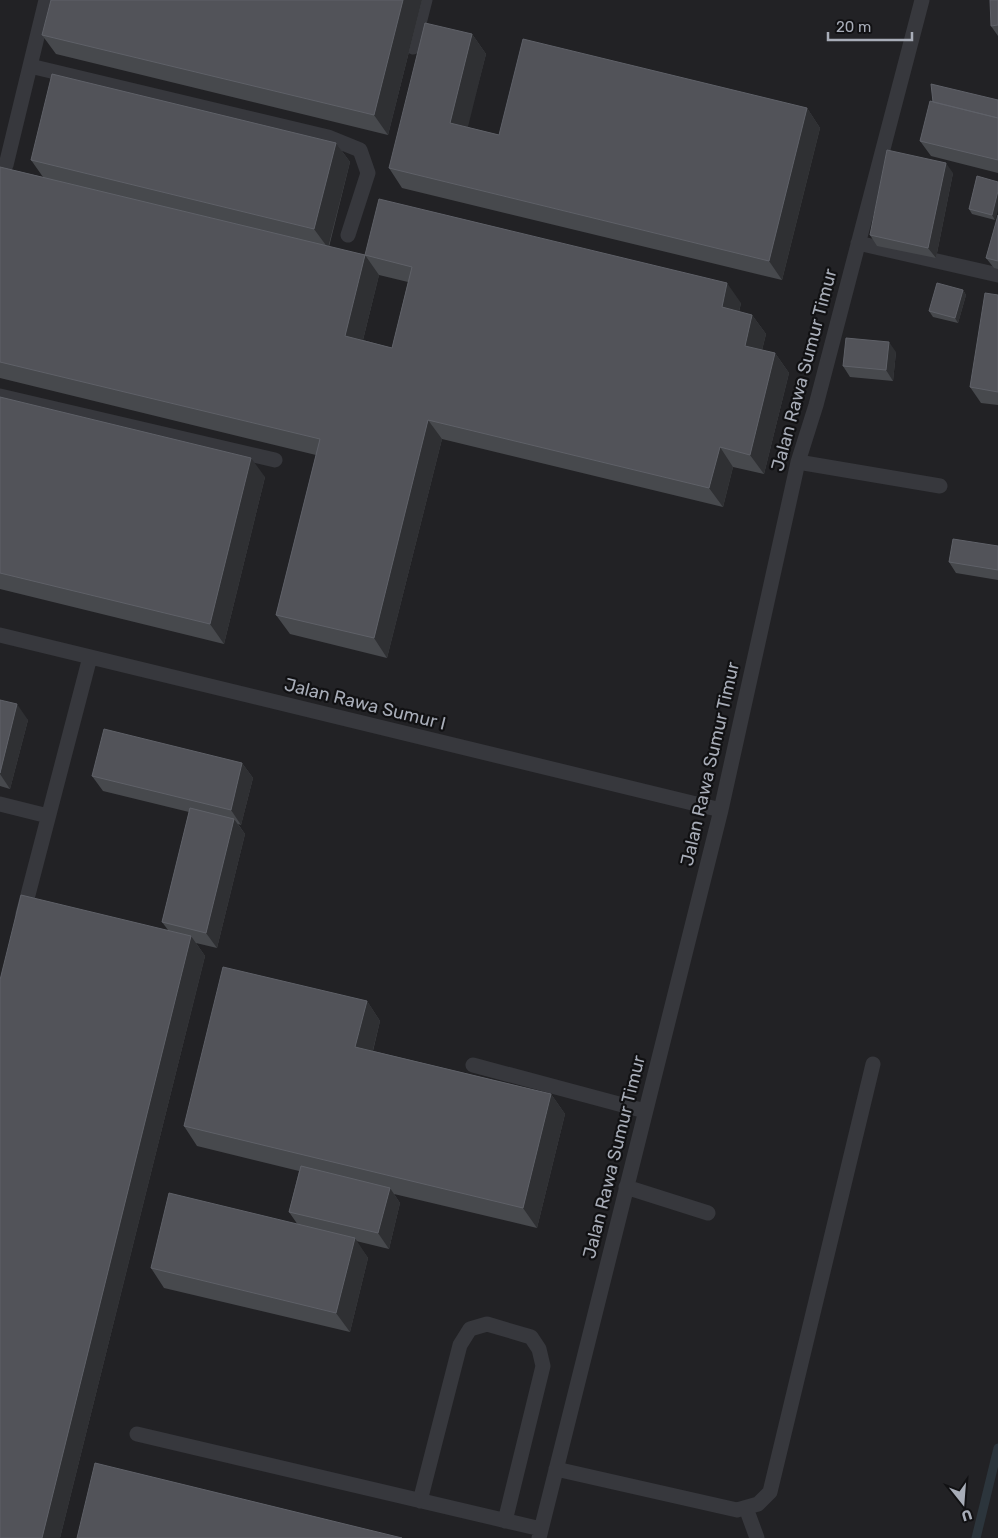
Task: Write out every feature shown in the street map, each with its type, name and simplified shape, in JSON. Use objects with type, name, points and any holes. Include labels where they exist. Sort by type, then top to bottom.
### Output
[{"type":"lane","points":[[6,165],[46,0]]},
{"type":"lane","points":[[413,47],[425,0]]},
{"type":"lane","name":"Jalan Rawa Sumur Timur","points":[[540,1534],[721,810],[798,462],[816,405],[922,0]]},
{"type":"lane","points":[[30,66],[328,137],[360,150],[368,173],[348,235]]},
{"type":"lane","points":[[858,243],[998,275]]},
{"type":"lane","points":[[0,396],[275,460]]},
{"type":"lane","points":[[798,462],[940,486]]},
{"type":"lane","name":"Jalan Rawa Sumur I","points":[[0,635],[721,810]]},
{"type":"lane","points":[[19,928],[90,657]]},
{"type":"lane","points":[[0,804],[48,816]]},
{"type":"lane","points":[[473,1064],[645,1111]]},
{"type":"lane","points":[[556,1469],[737,1510],[758,1504],[770,1492],[873,1064]]},
{"type":"lane","points":[[626,1187],[708,1213]]},
{"type":"lane","points":[[420,1501],[460,1345],[470,1330],[487,1324],[531,1337],[539,1349],[543,1366],[505,1521]]},
{"type":"lane","points":[[137,1434],[505,1521],[540,1534]]},
{"type":"lane","points":[[746,1508],[757,1538]]},
{"type":"shaded area","points":[[0,0],[998,0],[998,1538],[0,1538]]},
{"type":"building","points":[[51,0],[403,0],[374,115],[42,35]]},
{"type":"building","points":[[990,0],[998,0],[998,25],[991,26]]},
{"type":"building","points":[[425,23],[472,34],[450,123],[499,135],[523,39],[807,108],[769,261],[389,168]]},
{"type":"building","points":[[52,74],[336,143],[314,229],[31,160]]},
{"type":"building","points":[[931,84],[998,100],[998,118],[933,102]]},
{"type":"building","points":[[930,101],[998,118],[998,160],[920,141]]},
{"type":"building","points":[[887,150],[946,163],[928,248],[870,235]]},
{"type":"building","points":[[0,167],[365,255],[379,199],[727,283],[722,307],[752,315],[745,346],[775,353],[750,455],[720,447],[709,488],[428,420],[374,638],[276,615],[320,439],[0,362]],"holes":[[[365,255],[412,267],[392,348],[345,336]]]},
{"type":"building","points":[[977,176],[998,182],[998,191],[992,215],[969,209]]},
{"type":"building","points":[[998,215],[998,261],[986,258]]},
{"type":"building","points":[[937,283],[963,290],[955,318],[929,311]]},
{"type":"building","points":[[985,293],[998,295],[998,392],[970,387]]},
{"type":"building","points":[[846,338],[889,342],[886,370],[843,366]]},
{"type":"building","points":[[0,397],[251,458],[210,624],[0,573]]},
{"type":"building","points":[[953,539],[998,546],[998,570],[949,562]]},
{"type":"building","points":[[0,700],[17,704],[0,773]]},
{"type":"building","points":[[104,729],[242,763],[231,810],[92,776]]},
{"type":"building","points":[[190,808],[234,819],[206,933],[162,922]]},
{"type":"building","points":[[21,895],[191,936],[42,1538],[0,1538],[0,980]]},
{"type":"building","points":[[223,967],[367,1001],[355,1047],[551,1094],[523,1208],[184,1126]]},
{"type":"building","points":[[301,1166],[390,1188],[378,1233],[289,1212]]},
{"type":"building","points":[[169,1193],[355,1238],[336,1313],[151,1268]]},
{"type":"building","points":[[95,1463],[402,1538],[77,1538]]},
{"type":"waterway","points":[[976,1538],[998,1448]]}]
